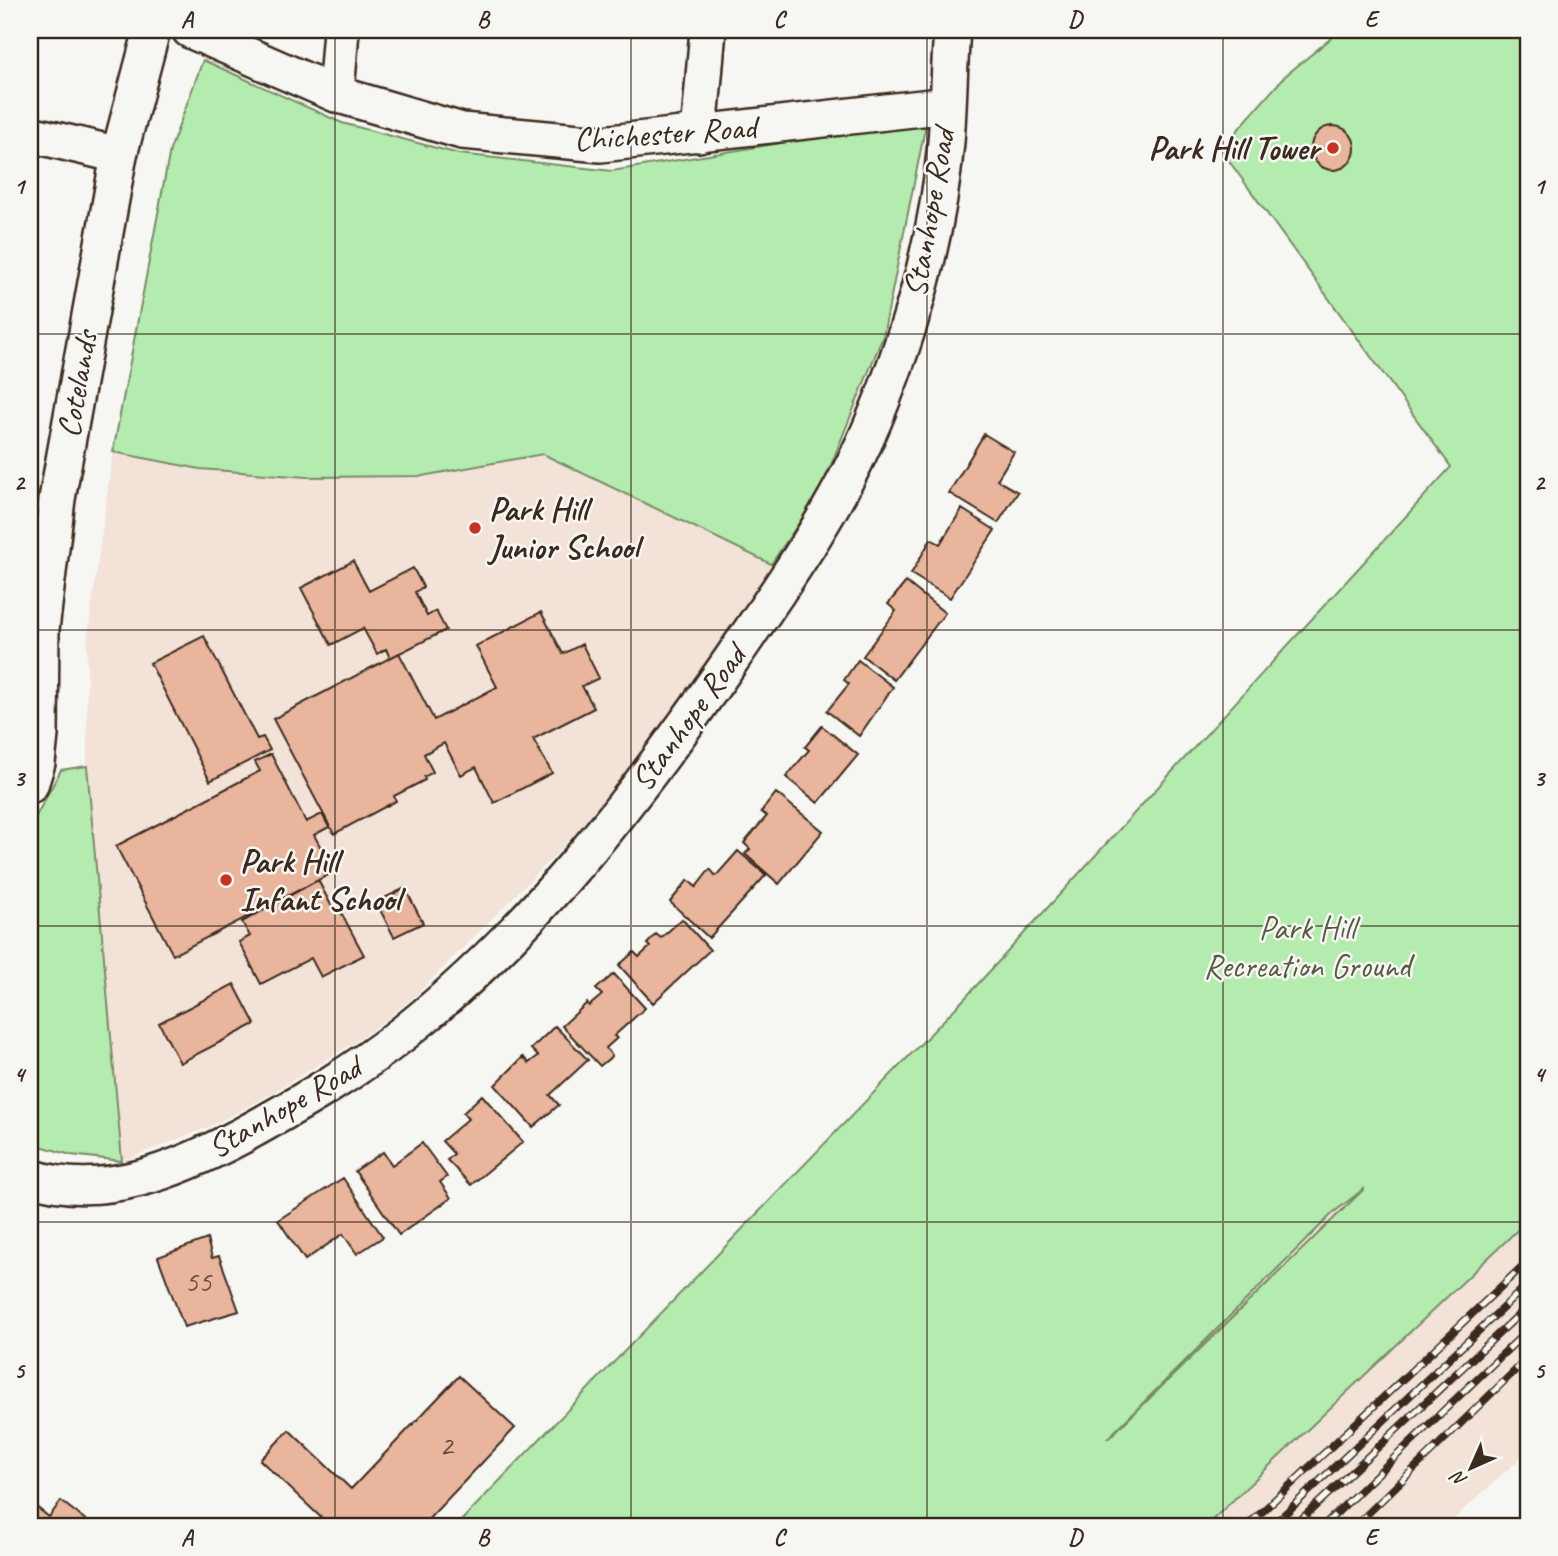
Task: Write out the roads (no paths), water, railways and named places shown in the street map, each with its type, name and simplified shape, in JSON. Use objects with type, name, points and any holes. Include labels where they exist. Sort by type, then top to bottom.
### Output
[{"type":"street","name":"Cotelands","points":[[30,785],[37,763],[40,735],[43,498],[118,155],[152,30]]},
{"type":"street","name":"Chichester Road","points":[[190,30],[336,94],[462,131],[601,144],[948,105]]},
{"type":"street","points":[[336,94],[341,30]]},
{"type":"street","points":[[699,134],[708,30]]},
{"type":"street","name":"Stanhope Road","points":[[30,1178],[71,1187],[116,1184],[178,1166],[218,1148],[297,1105],[402,1035],[469,978],[539,906],[674,741],[829,513],[874,419],[893,370],[926,258],[946,144],[952,30]]},
{"type":"street","points":[[30,134],[118,155]]},
{"type":"railway","points":[[1247,1526],[1528,1261]]},
{"type":"railway","points":[[1272,1526],[1528,1284]]},
{"type":"railway","points":[[1294,1526],[1528,1306]]},
{"type":"railway","points":[[1323,1526],[1528,1330]]},
{"type":"railway","points":[[1355,1526],[1528,1358]]},
{"type":"place","name":"Park Hill Tower","points":[[1333,148]]},
{"type":"place","name":"Park Hill Junior School","points":[[475,528]]},
{"type":"place","name":"Park Hill Infant School","points":[[226,880]]},
{"type":"park label","name":"Park Hill Recreation Ground","points":[[1307,947]]}]
